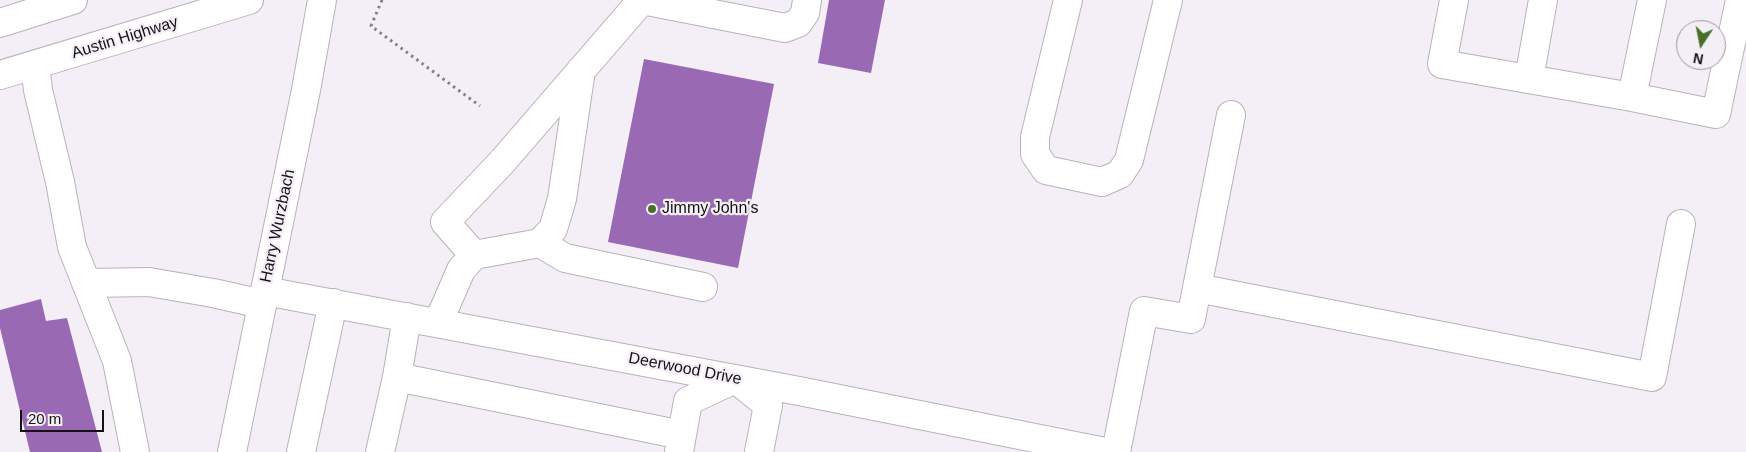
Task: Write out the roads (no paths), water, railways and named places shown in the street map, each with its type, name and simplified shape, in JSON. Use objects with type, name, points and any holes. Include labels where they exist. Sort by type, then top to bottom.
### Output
[{"type":"street","points":[[0,23],[26,7],[73,0]]},
{"type":"street","name":"Austin Highway","points":[[0,75],[249,0]]},
{"type":"street","name":"Harry Wurzbach","points":[[232,452],[322,0]]},
{"type":"street","points":[[474,255],[445,222],[502,162],[642,0],[785,28],[798,23],[805,13],[807,0]]},
{"type":"street","points":[[1068,0],[1035,137],[1035,154],[1046,170],[1102,182],[1120,174],[1129,160],[1168,0]]},
{"type":"street","points":[[1454,0],[1442,64],[1632,97],[1716,114],[1740,0]]},
{"type":"street","points":[[1528,79],[1544,0]]},
{"type":"street","points":[[1632,97],[1652,0]]},
{"type":"street","points":[[35,65],[72,247],[117,361],[135,452]]},
{"type":"street","points":[[438,323],[460,270],[474,255],[540,243],[553,229],[562,200],[581,70]]},
{"type":"street","points":[[1116,452],[1144,311],[1191,319],[1231,115]]},
{"type":"street","points":[[1197,288],[1652,377],[1681,224]]},
{"type":"street","points":[[540,243],[565,258],[703,287]]},
{"type":"street","name":"Deerwood Drive","points":[[86,283],[149,282],[213,293],[333,303],[735,379],[1009,443],[1105,452]]},
{"type":"street","points":[[301,452],[333,303]]},
{"type":"street","points":[[380,452],[397,376],[407,317]]},
{"type":"street","points":[[397,376],[681,444],[688,401],[735,379],[768,405],[760,452]]},
{"type":"place","name":"Jimmy John's","points":[[652,209]]}]
